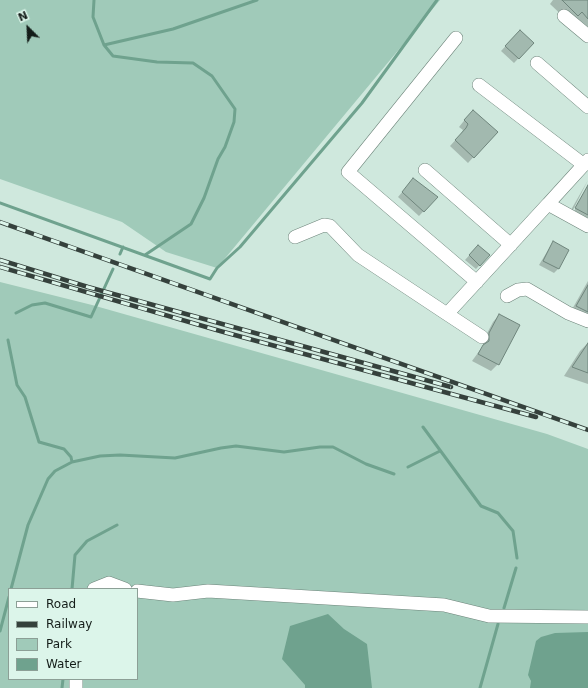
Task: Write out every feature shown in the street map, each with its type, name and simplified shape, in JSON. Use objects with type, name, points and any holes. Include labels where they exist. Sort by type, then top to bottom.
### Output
[{"type":"street","points":[[564,16],[588,36]]},
{"type":"street","points":[[456,38],[348,172],[477,282]]},
{"type":"street","points":[[536,63],[588,107]]},
{"type":"street","points":[[447,314],[586,163],[479,85]]},
{"type":"street","points":[[425,170],[508,249]]},
{"type":"street","points":[[548,204],[588,226]]},
{"type":"street","points":[[295,237],[324,225],[330,226],[358,255],[482,337]]},
{"type":"street","points":[[507,296],[518,290],[527,289],[568,313],[588,321]]},
{"type":"street","points":[[96,588],[109,583],[122,588]]},
{"type":"street","points":[[138,591],[173,595],[208,591],[444,605],[489,616],[588,617]]},
{"type":"green space","points":[[0,0],[440,0],[217,268],[166,252],[122,222],[0,179]]},
{"type":"green space","points":[[0,282],[92,305],[547,434],[588,449],[588,688],[0,688]]},
{"type":"water","points":[[328,614],[344,629],[367,644],[372,688],[305,688],[305,685],[282,659],[290,626]]},
{"type":"water","points":[[588,632],[588,688],[530,688],[531,681],[528,675],[536,641],[541,637],[555,633]]},
{"type":"building","points":[[562,0],[588,0],[588,19],[582,12],[578,16]]},
{"type":"building","points":[[520,30],[534,43],[519,59],[505,46]]},
{"type":"building","points":[[473,110],[498,132],[474,158],[455,140],[466,128],[468,124],[464,120]]},
{"type":"building","points":[[413,178],[438,197],[424,212],[402,192]]},
{"type":"building","points":[[588,185],[588,215],[575,208]]},
{"type":"building","points":[[553,241],[569,250],[559,269],[543,261]]},
{"type":"building","points":[[478,245],[490,255],[480,266],[469,255]]},
{"type":"building","points":[[588,285],[588,312],[576,306]]},
{"type":"building","points":[[499,314],[520,325],[499,365],[478,354],[483,345],[489,341],[489,333]]},
{"type":"building","points":[[588,343],[588,373],[572,367]]},
{"type":"waterway","points":[[94,0],[93,17],[104,45],[113,56],[157,62],[193,63],[212,76],[235,109],[234,122],[225,147],[218,159],[204,198],[191,224],[145,255]]},
{"type":"waterway","points":[[104,45],[173,29],[257,0]]},
{"type":"waterway","points":[[0,203],[210,279],[217,268],[240,247],[362,103],[437,0]]},
{"type":"waterway","points":[[120,254],[123,247]]},
{"type":"waterway","points":[[16,313],[32,305],[45,303],[91,317],[113,269]]},
{"type":"waterway","points":[[8,340],[17,385],[25,397],[39,442],[64,449],[71,457],[72,462]]},
{"type":"waterway","points":[[423,427],[481,506],[498,513],[513,531],[517,558]]},
{"type":"waterway","points":[[11,588],[28,525],[48,479],[55,471],[72,462],[100,456],[120,455],[175,458],[236,446],[284,452],[320,447],[333,447],[366,464],[394,474]]},
{"type":"waterway","points":[[408,467],[440,451]]},
{"type":"waterway","points":[[72,588],[75,555],[87,541],[117,525]]},
{"type":"waterway","points":[[504,608],[516,568]]},
{"type":"waterway","points":[[0,631],[8,601]]},
{"type":"waterway","points":[[480,688],[498,624]]},
{"type":"waterway","points":[[62,688],[63,680]]},
{"type":"railway","points":[[0,222],[588,430]]},
{"type":"railway","points":[[0,260],[88,287],[451,387]]},
{"type":"railway","points":[[0,267],[220,331],[536,417]]}]
